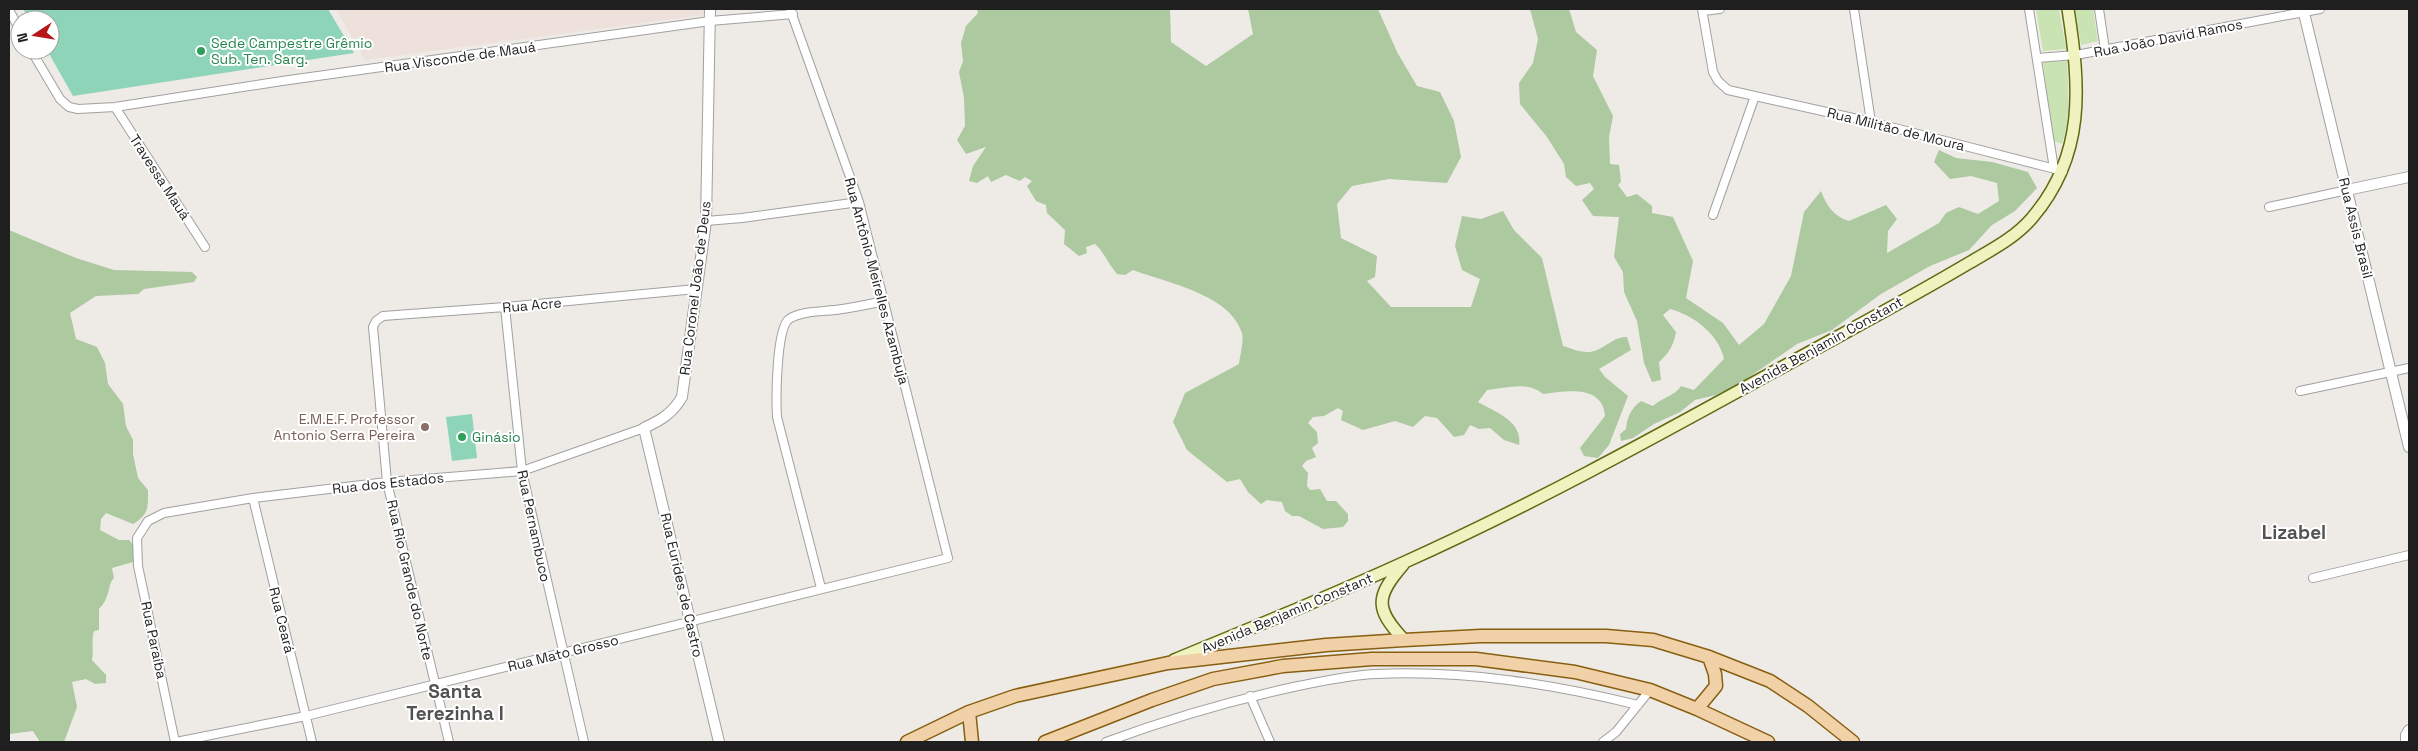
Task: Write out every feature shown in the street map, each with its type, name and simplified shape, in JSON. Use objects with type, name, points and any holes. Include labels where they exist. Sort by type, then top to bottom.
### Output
[{"type":"main road","name":"Avenida Benjamin Constant","points":[[1168,663],[1406,562],[1612,460],[1946,277],[2012,238],[2032,219],[2073,141],[2077,114],[2076,56],[2068,9]]},
{"type":"main road","name":"Avenida Benjamin Constant","points":[[1404,640],[1387,621],[1382,603],[1386,585],[1406,562]]},
{"type":"main road","points":[[907,742],[925,739],[969,712],[1015,696],[1168,663],[1326,645],[1404,640],[1480,636],[1606,636],[1653,640],[1709,657],[1770,681],[1808,706],[1853,742]]},
{"type":"main road","points":[[1697,709],[1716,686],[1715,674],[1709,657]]},
{"type":"main road","points":[[1045,742],[1152,700],[1213,679],[1283,666],[1372,659],[1476,659],[1575,672],[1650,690],[1697,709],[1768,742]]},
{"type":"main road","points":[[969,712],[972,742]]},
{"type":"street","name":"Rua Coronel João de Deus","points":[[644,428],[675,410],[682,397],[706,221],[710,9]]},
{"type":"street","points":[[1702,10],[1720,9]]},
{"type":"street","points":[[1854,9],[1871,122]]},
{"type":"street","points":[[2029,9],[2059,170]]},
{"type":"street","points":[[2099,9],[2105,50]]},
{"type":"street","name":"Rua João David Ramos","points":[[2037,58],[2076,56],[2303,10],[2320,9]]},
{"type":"street","name":"Rua Militão de Moura","points":[[1702,10],[1713,72],[1718,81],[1728,90],[1871,122],[2059,170]]},
{"type":"street","name":"Rua Assis Brasil","points":[[2303,10],[2409,447]]},
{"type":"street","name":"Rua Visconde de Mauá","points":[[38,60],[60,99],[69,107],[78,109],[116,107],[282,81],[792,11]]},
{"type":"street","name":"Rua Antônio Meirelles Azambuja","points":[[792,11],[859,202],[948,558]]},
{"type":"street","points":[[1713,215],[1755,96]]},
{"type":"street","name":"Travessa Mauá","points":[[116,107],[205,247]]},
{"type":"street","points":[[2269,207],[2409,177]]},
{"type":"street","points":[[706,221],[859,202]]},
{"type":"street","name":"Rua Acre","points":[[373,327],[376,321],[383,316],[505,307],[696,289]]},
{"type":"street","points":[[821,588],[777,417],[776,400],[782,332],[787,320],[798,315],[884,301]]},
{"type":"street","name":"Rua Pernambuco","points":[[505,307],[522,471],[562,654],[584,742]]},
{"type":"street","name":"Rua Rio Grande do Norte","points":[[373,327],[387,482],[449,742]]},
{"type":"street","points":[[2300,391],[2409,368]]},
{"type":"street","name":"Rua dos Estados","points":[[137,538],[148,521],[164,512],[253,498],[387,482],[522,471],[644,428]]},
{"type":"street","name":"Rua Eurides de Castro","points":[[644,428],[719,742]]},
{"type":"street","name":"Rua Ceará","points":[[253,498],[312,742]]},
{"type":"street","name":"Rua Paraíba","points":[[137,538],[138,566],[176,742]]},
{"type":"street","points":[[2314,578],[2409,555]]},
{"type":"street","name":"Rua Mato Grosso","points":[[176,742],[306,716],[948,558]]},
{"type":"street","points":[[1106,742],[1250,696],[1318,682],[1374,674],[1443,673],[1517,680],[1578,690],[1638,705]]},
{"type":"street","points":[[1603,742],[1616,732],[1650,690]]},
{"type":"street","points":[[1250,696],[1270,742]]},
{"type":"street","points":[[2406,742],[2409,731]]},
{"type":"shaded area","points":[[336,9],[704,9],[704,15],[365,60]]},
{"type":"green space","name":"Sede Campestre Grêmio Sub. Ten. Sarg.","points":[[328,9],[354,53],[73,96],[53,60],[60,60],[60,10],[24,10]]},
{"type":"green space","points":[[977,9],[1170,9],[1171,42],[1206,66],[1253,34],[1248,9],[1378,9],[1397,52],[1417,86],[1440,92],[1454,121],[1461,157],[1447,183],[1389,179],[1352,186],[1337,204],[1341,238],[1377,256],[1375,277],[1367,281],[1391,307],[1471,307],[1480,279],[1462,270],[1455,246],[1462,216],[1481,219],[1503,211],[1514,230],[1542,258],[1563,346],[1592,352],[1617,339],[1627,337],[1631,350],[1599,369],[1605,377],[1628,396],[1609,445],[1598,458],[1584,456],[1580,448],[1605,416],[1603,406],[1598,399],[1590,394],[1572,391],[1543,394],[1524,386],[1509,387],[1487,390],[1478,402],[1512,423],[1517,430],[1519,445],[1504,440],[1490,428],[1479,429],[1470,425],[1464,435],[1454,437],[1437,418],[1425,416],[1413,427],[1395,421],[1363,430],[1341,420],[1343,411],[1338,408],[1324,416],[1313,417],[1308,423],[1317,432],[1318,443],[1312,448],[1316,457],[1306,461],[1302,466],[1308,473],[1307,486],[1310,490],[1320,489],[1327,501],[1336,501],[1348,514],[1348,521],[1343,527],[1323,529],[1299,516],[1292,516],[1285,511],[1282,502],[1267,500],[1261,504],[1248,492],[1240,479],[1227,482],[1187,450],[1173,422],[1185,393],[1239,364],[1242,333],[1235,320],[1225,309],[1211,299],[1179,285],[1133,270],[1125,275],[1117,274],[1095,244],[1086,247],[1087,253],[1079,256],[1064,244],[1065,230],[1047,213],[1046,205],[1036,201],[1027,186],[1032,181],[1025,177],[1020,181],[1006,175],[991,182],[988,176],[977,183],[969,181],[973,166],[986,147],[966,154],[957,140],[965,126],[964,98],[959,72],[963,61],[961,43],[966,26],[978,13]]},
{"type":"green space","points":[[1530,9],[1569,9],[1576,32],[1597,50],[1593,76],[1613,116],[1609,137],[1610,164],[1619,165],[1621,182],[1618,185],[1627,197],[1637,194],[1652,206],[1652,213],[1673,217],[1693,261],[1686,298],[1723,323],[1739,345],[1764,324],[1791,276],[1804,212],[1821,191],[1831,210],[1849,221],[1886,205],[1897,219],[1888,231],[1887,253],[1939,223],[1946,213],[1959,207],[1978,214],[1999,201],[1997,183],[1971,176],[1950,179],[1934,162],[1939,150],[1956,158],[1992,162],[2028,172],[2037,188],[2015,211],[1992,225],[1969,250],[1930,266],[1881,294],[1832,330],[1797,344],[1745,380],[1716,395],[1695,400],[1680,412],[1654,424],[1633,438],[1621,441],[1620,434],[1626,429],[1630,414],[1641,401],[1653,406],[1681,386],[1694,390],[1724,359],[1717,341],[1704,327],[1687,316],[1670,309],[1663,315],[1676,332],[1675,337],[1668,352],[1659,362],[1661,380],[1652,382],[1644,363],[1637,321],[1624,292],[1623,272],[1614,257],[1619,217],[1593,216],[1582,200],[1594,189],[1590,183],[1576,186],[1566,177],[1564,164],[1547,137],[1520,104],[1519,83],[1533,63],[1538,39]]},
{"type":"green space","points":[[2036,9],[2059,9],[2066,49],[2043,51]]},
{"type":"green space","points":[[2075,9],[2093,9],[2098,41],[2081,45]]},
{"type":"green space","points":[[2067,61],[2068,113],[2062,144],[2053,141],[2043,62]]},
{"type":"green space","points":[[9,230],[76,258],[114,270],[192,272],[197,277],[194,282],[144,289],[138,294],[96,296],[70,313],[76,339],[97,347],[105,363],[108,384],[123,404],[126,426],[133,440],[133,454],[138,478],[148,490],[148,496],[145,514],[133,524],[106,513],[101,519],[100,530],[119,540],[129,540],[135,547],[133,562],[112,568],[114,578],[103,605],[99,609],[99,630],[94,631],[93,635],[92,660],[106,675],[106,683],[95,684],[86,679],[72,682],[77,707],[64,742],[40,742],[33,731],[9,734]]},
{"type":"green space","name":"Ginásio","points":[[472,414],[477,458],[452,461],[446,417]]},
{"type":"place","name":"Sede Campestre Grêmio Sub. Ten. Sarg.","points":[[201,51]]},
{"type":"place","name":"E.M.E.F. Professor Antonio Serra Pereira","points":[[425,427]]},
{"type":"place","name":"Ginásio","points":[[462,437]]},
{"type":"district","name":"Lizabel","points":[[2294,532]]},
{"type":"district","name":"Santa Terezinha I","points":[[455,702]]}]
